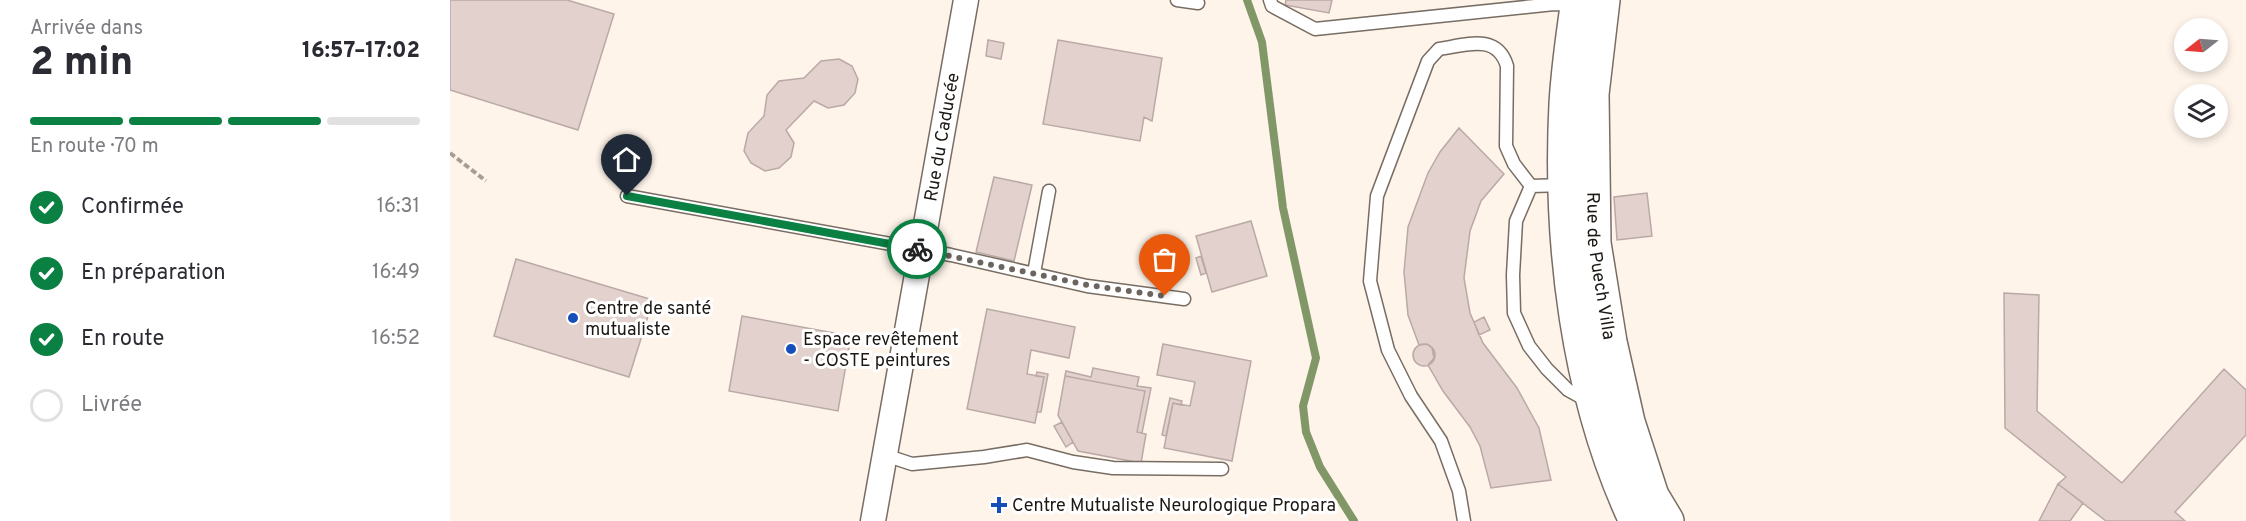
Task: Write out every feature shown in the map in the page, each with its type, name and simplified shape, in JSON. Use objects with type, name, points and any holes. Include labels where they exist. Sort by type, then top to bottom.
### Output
[{"type":"main road","name":"Rue de Puech Villa","points":[[1586,2],[1566,104],[1566,185],[1572,277],[1583,357],[1601,429],[1621,489],[1636,521]]},
{"type":"main road","name":"Rue de Puech Villa","points":[[1586,2],[1592,94],[1594,243],[1610,342],[1628,422],[1652,496],[1667,521]]},
{"type":"street","name":"Rue du Caducée","points":[[873,521],[966,0]]},
{"type":"lane","points":[[1177,0],[1198,3]]},
{"type":"lane","points":[[1270,0],[1272,6],[1315,28],[1586,2]]},
{"type":"lane","points":[[1464,521],[1459,491],[1441,441],[1411,396],[1388,350],[1370,280],[1377,196],[1428,62],[1439,49],[1482,43],[1494,46],[1504,55],[1507,66],[1506,146],[1514,164],[1531,186]]},
{"type":"lane","points":[[1531,186],[1566,185]]},
{"type":"lane","points":[[1531,186],[1516,220],[1513,275],[1514,313],[1529,345],[1547,369],[1568,390],[1596,406]]},
{"type":"lane","points":[[1034,273],[1048,191]]},
{"type":"lane","points":[[627,196],[921,250],[1087,285],[1184,299]]},
{"type":"lane","points":[[885,455],[912,464],[1027,450],[1073,462],[1113,468],[1222,469]]},
{"type":"path","points":[[450,153],[486,181]]},
{"type":"building","points":[[450,0],[567,0],[614,14],[578,130],[450,90]]},
{"type":"building","points":[[1286,0],[1332,0],[1329,13],[1285,5]]},
{"type":"building","points":[[988,40],[1004,43],[1001,59],[986,56]]},
{"type":"building","points":[[1058,40],[1162,58],[1152,121],[1144,117],[1140,141],[1043,124]]},
{"type":"building","points":[[839,59],[852,66],[858,79],[855,93],[844,105],[828,108],[814,101],[786,130],[794,143],[791,157],[779,168],[765,171],[751,163],[744,151],[748,133],[764,116],[767,95],[779,81],[804,78],[821,61]]},
{"type":"building","points":[[1459,128],[1504,174],[1481,201],[1470,231],[1464,278],[1470,313],[1483,343],[1517,388],[1539,428],[1551,480],[1491,488],[1480,446],[1470,427],[1443,391],[1428,365],[1434,358],[1432,348],[1427,344],[1419,345],[1408,315],[1404,272],[1408,227],[1428,173],[1440,152]]},
{"type":"building","points":[[994,177],[1032,185],[1014,261],[976,252]]},
{"type":"building","points":[[1647,193],[1652,236],[1617,240],[1614,197]]},
{"type":"building","points":[[1251,221],[1267,276],[1212,292],[1196,236]]},
{"type":"building","points":[[1201,256],[1206,273],[1201,275],[1196,258]]},
{"type":"building","name":"Centre de santé mutualiste","points":[[516,259],[653,300],[629,377],[494,336]]},
{"type":"building","points":[[2004,293],[2039,295],[2037,411],[2122,483],[2224,369],[2246,390],[2246,435],[2175,512],[2185,521],[2106,521],[2058,484],[2066,477],[2005,428]]},
{"type":"building","points":[[987,309],[1075,327],[1069,358],[1031,350],[1027,374],[1044,377],[1035,423],[967,409]]},
{"type":"building","points":[[742,316],[851,336],[838,411],[729,391]]},
{"type":"building","points":[[1484,317],[1490,330],[1479,335],[1474,322]]},
{"type":"building","points":[[1163,344],[1251,361],[1232,461],[1164,448],[1173,403],[1190,406],[1195,382],[1157,375]]},
{"type":"building","points":[[1424,344],[1434,351],[1435,355],[1428,365],[1424,366],[1414,359],[1413,355],[1420,345]]},
{"type":"building","points":[[1093,368],[1139,377],[1137,386],[1151,388],[1142,433],[1137,432],[1145,391],[1065,376],[1066,371],[1091,377]]},
{"type":"building","points":[[1037,372],[1048,374],[1041,412],[1037,412],[1044,377],[1036,376]]},
{"type":"building","points":[[1065,376],[1145,391],[1137,432],[1146,434],[1141,463],[1078,451],[1058,415]]},
{"type":"building","points":[[1170,398],[1182,401],[1181,405],[1173,403],[1166,436],[1162,435]]},
{"type":"building","points":[[1062,422],[1073,442],[1066,447],[1054,426]]},
{"type":"building","points":[[2058,484],[2083,503],[2070,521],[2039,521]]},
{"type":"waterway","points":[[1247,0],[1262,42],[1283,208],[1316,358],[1303,406],[1306,432],[1320,467],[1354,521]]},
{"type":"way so far","points":[[917,249],[1087,285],[1165,296]]},
{"type":"place","name":"Centre de santé mutualiste","points":[[573,318]]},
{"type":"place","name":"Espace revêtement - COSTE peintures","points":[[791,349]]},
{"type":"place","name":"Centre Mutualiste Neurologique Propara","points":[[999,505]]},
{"type":"route","points":[[627,196],[917,249]]}]
